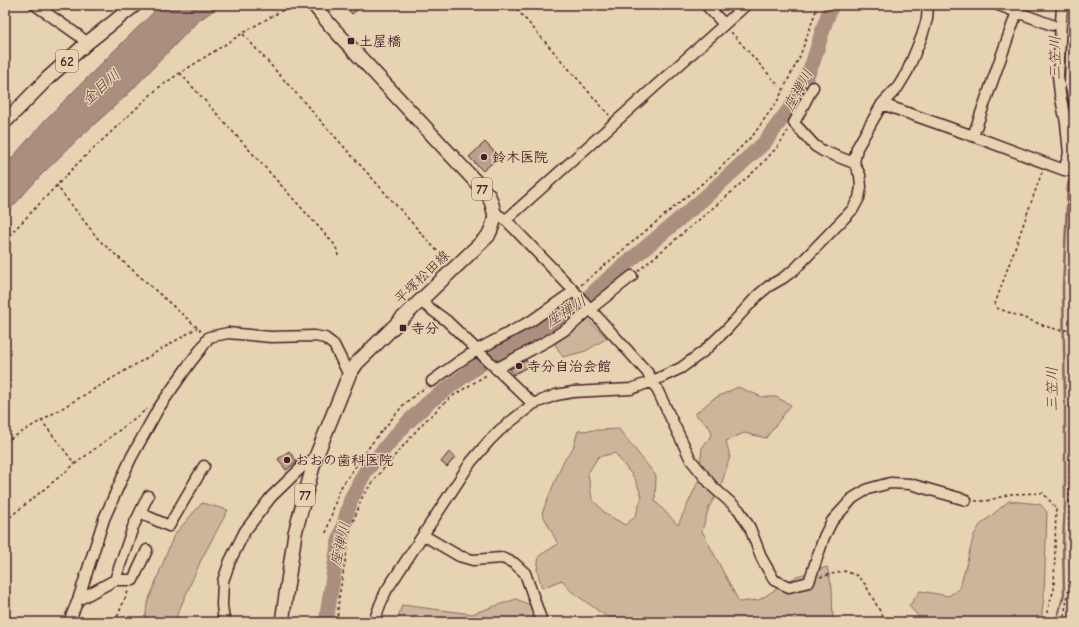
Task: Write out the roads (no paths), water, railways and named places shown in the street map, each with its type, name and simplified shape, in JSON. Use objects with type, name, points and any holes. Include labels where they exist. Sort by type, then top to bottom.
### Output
[{"type":"main road","name":"62","points":[[5,122],[48,78],[87,43],[135,5]]},
{"type":"main road","name":"77","points":[[316,6],[330,25],[489,196],[501,216]]},
{"type":"main road","name":"平塚松田線","points":[[282,622],[295,533],[315,459],[349,375],[357,363],[488,236],[501,216]]},
{"type":"street","points":[[35,5],[78,34],[87,43]]},
{"type":"street","points":[[706,5],[724,24]]},
{"type":"street","points":[[746,5],[616,122],[501,216],[574,291],[647,372],[653,381],[691,460],[713,487],[739,510],[750,528],[762,559],[774,580],[790,587],[809,582],[824,537],[832,521],[853,498],[868,489],[890,483],[910,484],[966,500]]},
{"type":"street","points":[[374,622],[386,591],[423,534],[471,462],[500,430],[533,404],[556,395],[574,392],[631,388],[653,381],[681,368],[704,351],[728,328],[758,295],[795,269],[853,209],[859,198],[861,188],[860,175],[854,163],[857,148],[882,104],[898,87],[907,72],[922,36],[927,18],[928,5]]},
{"type":"street","points":[[998,5],[1052,24]]},
{"type":"street","points":[[882,104],[1069,171],[1066,123],[1058,76],[1062,5]]},
{"type":"street","points":[[1073,5],[1070,83],[1074,100]]},
{"type":"street","points":[[973,136],[1017,12]]},
{"type":"street","points":[[813,87],[794,123],[815,146],[823,152],[854,163]]},
{"type":"street","points":[[496,369],[543,344],[571,326],[632,276]]},
{"type":"street","points":[[432,381],[457,363],[530,321],[574,291]]},
{"type":"street","points":[[420,301],[447,320],[533,404]]},
{"type":"street","points":[[69,622],[78,600],[104,519],[130,458],[158,409],[209,337],[228,333],[271,337],[315,336],[326,338],[334,345],[349,375]]},
{"type":"street","points":[[224,622],[222,605],[223,581],[230,560],[245,531],[271,497],[304,465],[315,459]]},
{"type":"street","points":[[140,513],[169,526],[204,466]]},
{"type":"street","points":[[115,580],[132,527],[148,496]]},
{"type":"street","points":[[423,534],[459,556],[473,560],[502,558],[514,563],[525,573],[542,622]]},
{"type":"street","points":[[78,600],[115,580],[133,580],[147,550]]},
{"type":"water","name":"金目川","points":[[161,5],[221,5],[197,22],[128,94],[41,175],[5,215],[5,166],[45,120]]},
{"type":"waterway","name":"座禅川","points":[[326,622],[338,545],[351,499],[365,472],[395,436],[429,402],[475,368],[515,342],[581,304],[608,279],[702,200],[764,143],[796,100],[813,62],[832,5]]},
{"type":"waterway","name":"三笠川","points":[[1067,9],[1067,42]]},
{"type":"waterway","name":"三笠川","points":[[1067,91],[1074,134]]},
{"type":"waterway","name":"三笠川","points":[[1072,169],[1074,156]]},
{"type":"waterway","name":"三笠川","points":[[1056,622],[1064,594],[1063,543],[1065,504],[1065,402],[1063,288],[1068,186],[1071,174]]},
{"type":"place","name":"土屋橋","points":[[351,41]]},
{"type":"place","name":"鈴木医院","points":[[484,157]]},
{"type":"place","name":"寺分","points":[[403,328]]},
{"type":"place","name":"寺分自治会館","points":[[519,366]]},
{"type":"place","name":"おおの歯科医院","points":[[287,460]]}]
